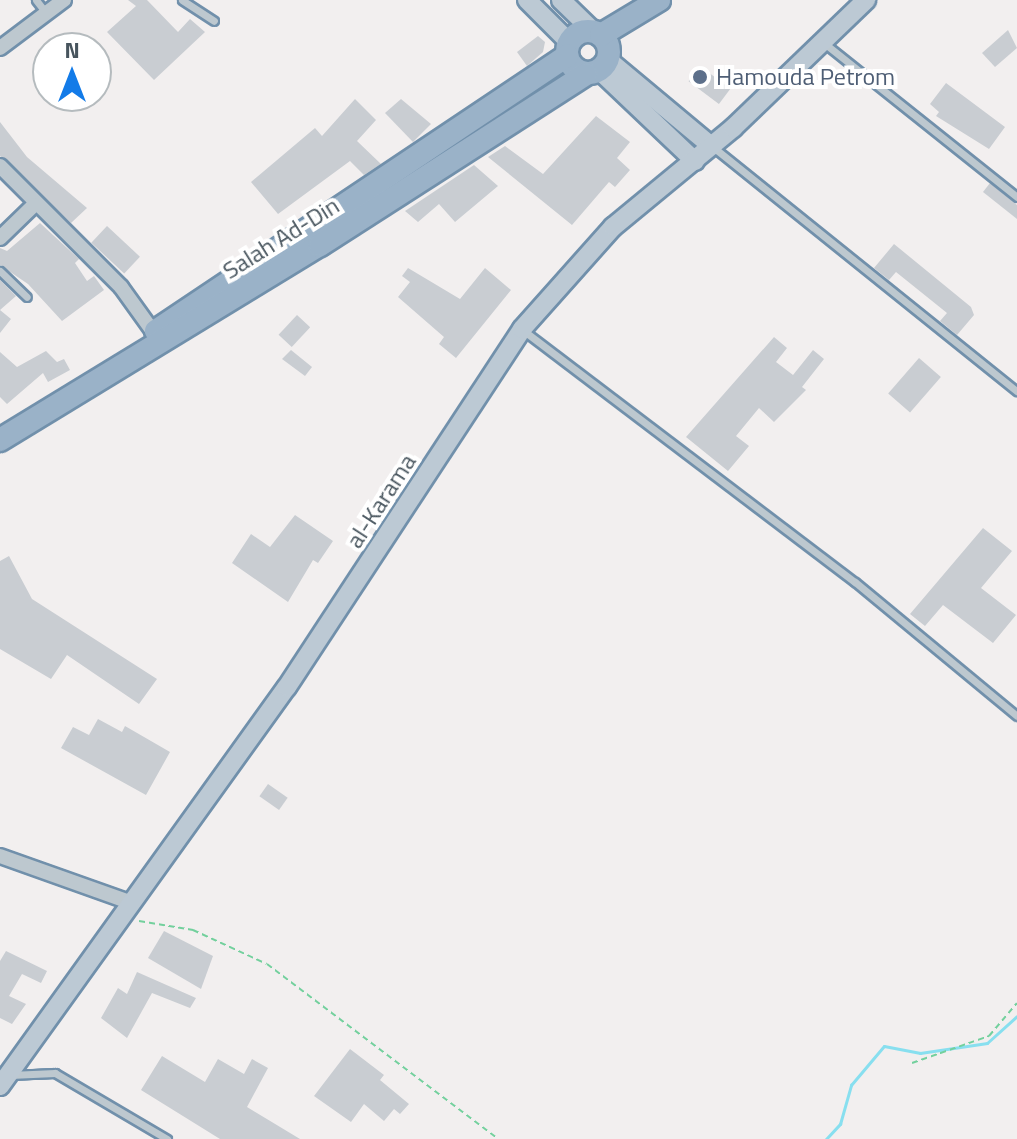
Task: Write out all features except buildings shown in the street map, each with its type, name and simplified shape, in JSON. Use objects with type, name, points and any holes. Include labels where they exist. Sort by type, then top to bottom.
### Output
[{"type":"highway","points":[[597,33],[609,46],[598,68],[573,68],[568,49],[580,32],[597,33],[659,0]]},
{"type":"highway","name":"Salah Ad-Din","points":[[0,425],[154,333],[568,49]]},
{"type":"highway","name":"Salah Ad-Din","points":[[0,440],[269,277],[598,68]]},
{"type":"main road","points":[[527,0],[568,49]]},
{"type":"main road","points":[[561,0],[597,33]]},
{"type":"main road","name":"al-Karama","points":[[4,1080],[115,921],[287,687],[522,329],[613,227],[733,128],[866,0]]},
{"type":"main road","points":[[598,68],[682,122],[710,145]]},
{"type":"main road","points":[[598,68],[695,161]]},
{"type":"main road","points":[[682,122],[705,129],[733,128]]},
{"type":"main road","points":[[668,137],[674,164],[670,181]]},
{"type":"street","points":[[0,48],[64,0]]},
{"type":"street","points":[[0,166],[34,205],[121,287],[154,333]]},
{"type":"street","points":[[0,238],[34,205]]},
{"type":"street","points":[[0,856],[129,902]]},
{"type":"lane","points":[[36,0],[46,13]]},
{"type":"lane","points":[[182,0],[214,21]]},
{"type":"lane","points":[[824,43],[1017,197]]},
{"type":"lane","points":[[710,145],[1017,391]]},
{"type":"lane","points":[[0,271],[27,297]]},
{"type":"lane","points":[[522,329],[855,582],[1017,716]]},
{"type":"lane","points":[[4,1080],[55,1073],[167,1139]]},
{"type":"path","points":[[115,921],[159,921],[193,930],[267,964],[498,1139]]},
{"type":"path","points":[[912,1063],[989,1036],[1017,1003]]},
{"type":"waterway","points":[[826,1139],[840,1124],[851,1085],[884,1046],[920,1053],[987,1043],[1017,1016]]},
{"type":"place","name":"Hamouda Petrom","points":[[700,77]]}]
